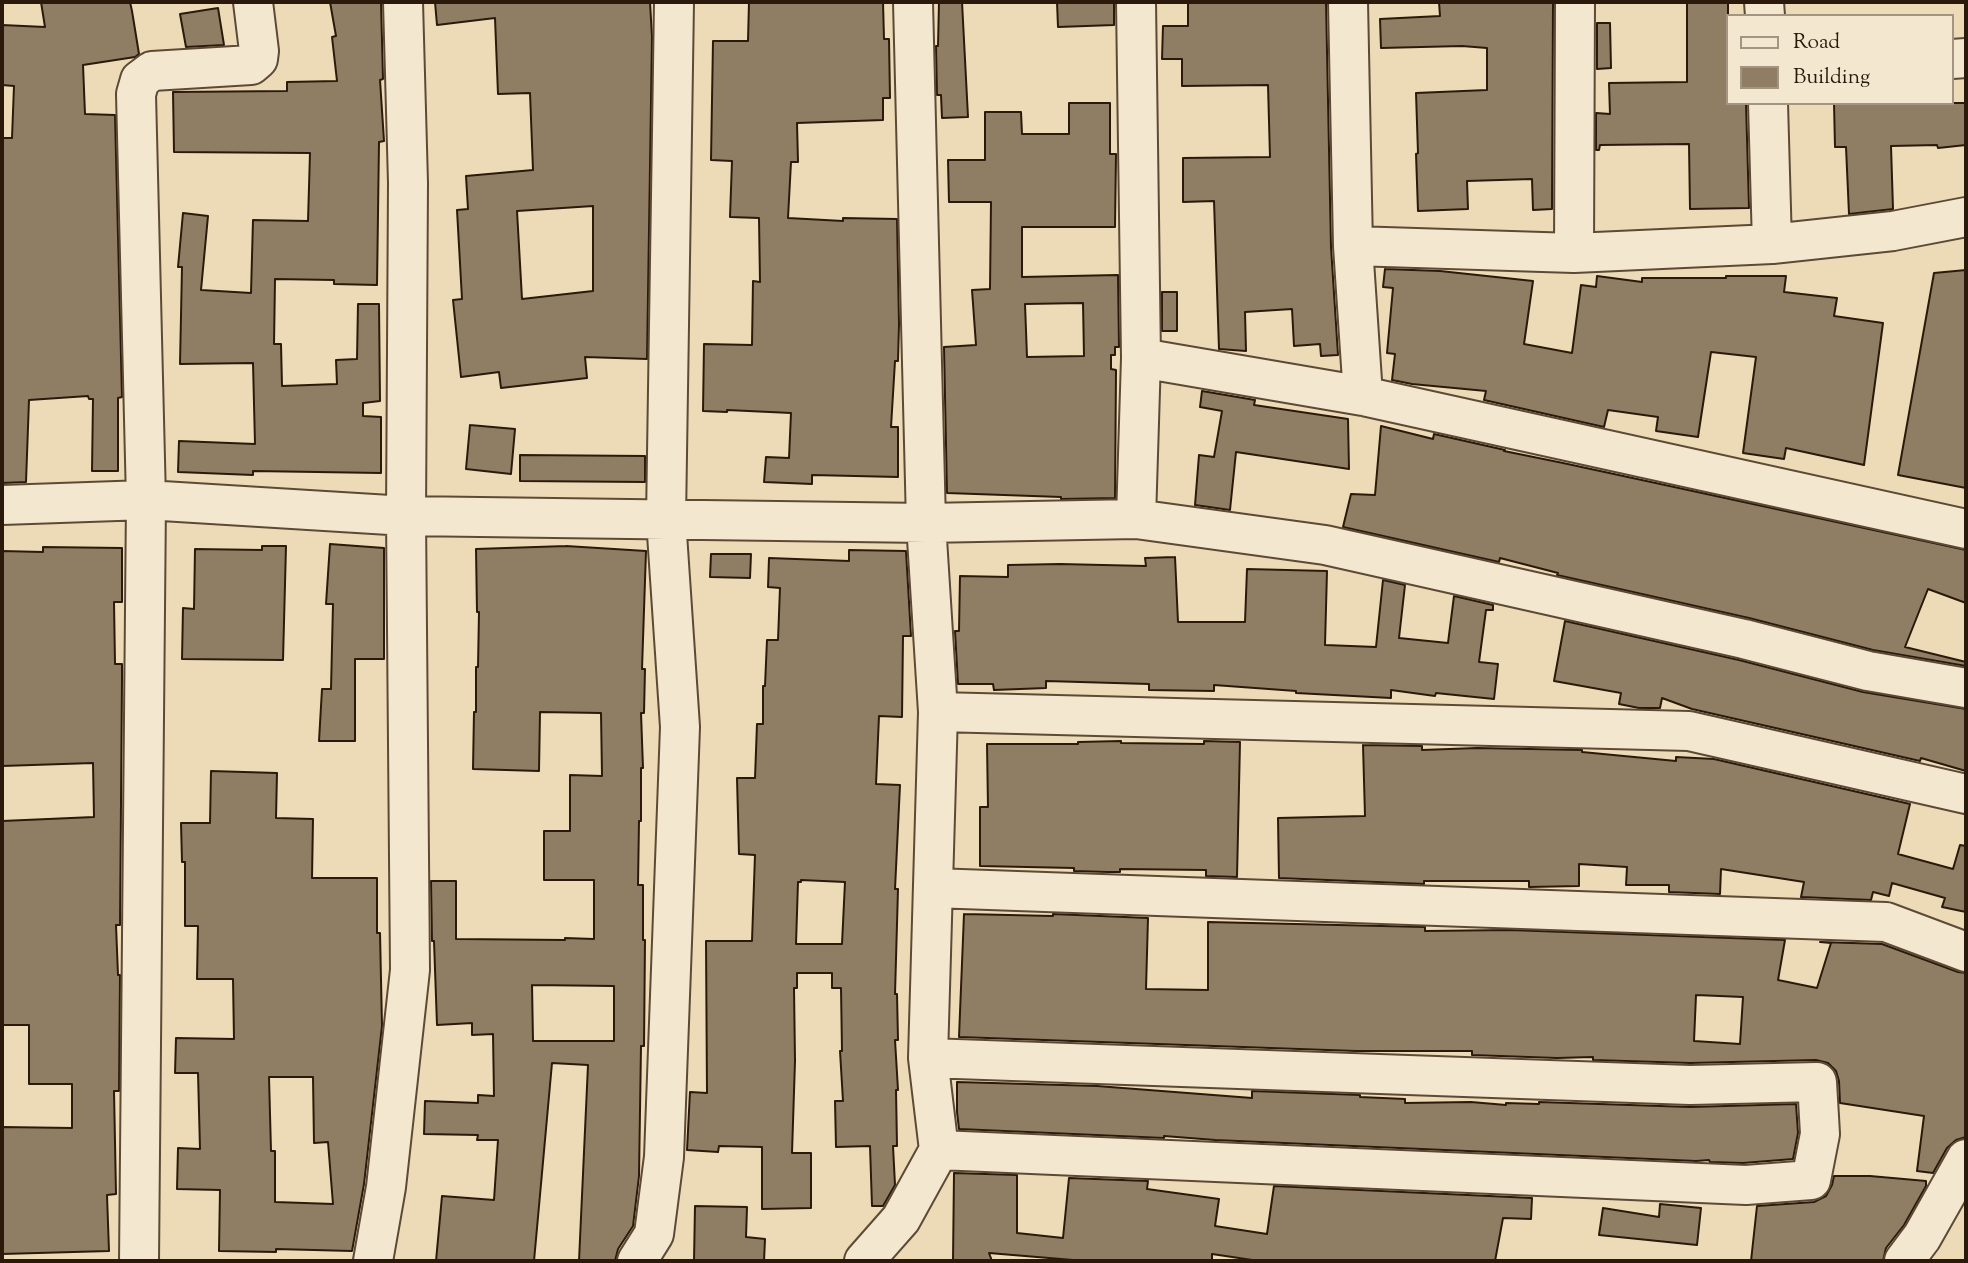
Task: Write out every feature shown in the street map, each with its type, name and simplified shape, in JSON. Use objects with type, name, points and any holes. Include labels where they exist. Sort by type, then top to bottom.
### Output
[{"type":"street","points":[[139,1261],[146,500],[136,94],[140,80],[152,71],[251,65],[258,59],[259,51],[253,2]]},
{"type":"street","points":[[373,1261],[386,1187],[410,970],[406,516],[408,183],[403,2]]},
{"type":"street","points":[[637,1261],[654,1234],[664,1157],[680,727],[666,519],[674,2]]},
{"type":"street","points":[[864,1261],[901,1219],[939,1150],[928,1058],[938,712],[926,523],[913,2]]},
{"type":"street","points":[[1136,2],[1141,358],[1136,519]]},
{"type":"street","points":[[1348,2],[1353,246],[1363,396]]},
{"type":"street","points":[[1573,253],[1575,2]]},
{"type":"street","points":[[1768,105],[1772,244]]},
{"type":"street","points":[[1353,246],[1573,253],[1772,244],[1893,231],[1966,217]]},
{"type":"street","points":[[1141,358],[1363,396],[1966,529]]},
{"type":"street","points":[[2,505],[146,500],[406,516],[926,523],[1136,519],[1325,545],[1744,639],[1868,671],[1966,688]]},
{"type":"street","points":[[938,712],[1689,731],[1966,794]]},
{"type":"street","points":[[933,888],[1886,922],[1966,952]]},
{"type":"street","points":[[928,1058],[1690,1085],[1817,1082],[1820,1135],[1811,1180],[1746,1185],[939,1150]]},
{"type":"street","points":[[1904,1261],[1922,1237],[1966,1159]]},
{"type":"building","points":[[41,2],[130,2],[132,11],[139,54],[135,57],[83,65],[85,114],[115,115],[122,397],[118,398],[118,471],[92,471],[93,399],[88,396],[29,400],[26,482],[2,483],[2,138],[12,138],[14,86],[2,85],[2,25],[45,27]]},
{"type":"building","points":[[330,2],[381,2],[383,79],[380,80],[384,141],[379,142],[377,285],[334,284],[334,280],[275,279],[274,344],[281,344],[282,386],[337,384],[336,360],[357,359],[358,304],[379,304],[380,401],[363,403],[363,416],[381,417],[381,473],[253,471],[253,475],[178,472],[179,441],[255,444],[253,363],[180,364],[182,267],[178,267],[183,213],[208,216],[201,290],[251,293],[253,220],[308,221],[310,153],[174,152],[173,92],[287,91],[287,82],[337,81],[332,37],[336,36]]},
{"type":"building","points":[[435,2],[650,2],[652,37],[647,359],[585,357],[587,378],[501,388],[499,372],[461,377],[453,300],[462,299],[457,210],[468,209],[466,176],[533,170],[530,93],[498,94],[495,18],[437,25]],"holes":[[[593,206],[593,291],[522,299],[517,211]]]},
{"type":"building","points":[[749,2],[883,2],[884,39],[889,39],[890,98],[883,98],[883,120],[797,123],[798,162],[791,162],[788,218],[843,221],[843,218],[897,219],[898,361],[895,361],[891,427],[898,427],[898,477],[812,475],[812,484],[764,482],[766,457],[789,458],[791,413],[703,411],[704,344],[752,345],[753,281],[760,282],[759,218],[730,217],[732,161],[711,160],[713,41],[748,41]]},
{"type":"building","points":[[939,2],[962,2],[968,117],[942,118],[941,95],[937,95]]},
{"type":"building","points":[[1057,2],[1114,2],[1114,25],[1058,27]]},
{"type":"building","points":[[1188,2],[1326,2],[1331,247],[1338,355],[1321,356],[1320,344],[1294,346],[1292,309],[1245,312],[1246,351],[1219,349],[1214,201],[1183,202],[1183,158],[1270,157],[1268,85],[1182,86],[1182,59],[1162,59],[1163,26],[1188,26]]},
{"type":"building","points":[[1439,2],[1553,2],[1552,209],[1533,210],[1532,179],[1467,181],[1468,209],[1418,211],[1416,93],[1487,90],[1487,48],[1381,48],[1380,19],[1440,16]]},
{"type":"building","points":[[1687,2],[1728,2],[1727,105],[1746,105],[1749,208],[1690,209],[1689,144],[1600,145],[1599,150],[1596,150],[1596,113],[1610,114],[1609,83],[1687,82]]},
{"type":"building","points":[[218,8],[224,45],[186,47],[180,14]]},
{"type":"building","points":[[1597,23],[1610,23],[1611,68],[1597,69]]},
{"type":"building","points":[[1069,103],[1110,103],[1110,154],[1116,154],[1115,227],[1022,227],[1022,277],[1118,275],[1119,347],[1115,347],[1115,355],[1111,355],[1111,369],[1116,370],[1115,498],[1061,499],[947,493],[944,347],[976,345],[972,290],[990,289],[991,202],[949,202],[948,160],[985,160],[985,112],[1021,112],[1022,134],[1069,134]],"holes":[[[1083,303],[1084,356],[1027,357],[1025,304]]]},
{"type":"building","points":[[1966,103],[1966,145],[1938,148],[1937,145],[1891,146],[1893,209],[1849,214],[1846,147],[1835,147],[1834,105]]},
{"type":"building","points":[[1385,269],[1440,271],[1533,281],[1524,344],[1572,353],[1581,285],[1596,287],[1597,276],[1642,282],[1642,278],[1786,276],[1784,292],[1837,298],[1834,316],[1883,323],[1864,465],[1786,448],[1784,459],[1743,453],[1756,357],[1711,352],[1698,437],[1656,431],[1658,417],[1608,410],[1604,427],[1484,400],[1486,391],[1392,380],[1395,354],[1387,353],[1393,288],[1383,287]]},
{"type":"building","points":[[1966,270],[1966,488],[1898,475],[1934,273]]},
{"type":"building","points":[[1162,292],[1177,292],[1177,331],[1162,331]]},
{"type":"building","points":[[1202,391],[1255,400],[1254,405],[1348,419],[1349,469],[1236,452],[1230,510],[1195,505],[1199,455],[1214,457],[1222,411],[1200,407]]},
{"type":"building","points":[[470,425],[515,429],[511,474],[466,469]]},
{"type":"building","points":[[1381,426],[1433,439],[1434,434],[1966,550],[1966,603],[1928,589],[1905,647],[1966,662],[1966,666],[1873,650],[1749,618],[1557,575],[1558,573],[1500,558],[1499,562],[1343,527],[1351,494],[1375,495]]},
{"type":"building","points":[[520,455],[645,456],[645,482],[520,481]]},
{"type":"building","points":[[330,544],[384,548],[384,659],[355,659],[355,741],[319,741],[322,689],[331,689],[333,604],[326,604]]},
{"type":"building","points":[[262,546],[286,546],[283,660],[182,659],[183,608],[194,609],[195,549],[262,550]]},
{"type":"building","points":[[566,546],[646,551],[642,669],[645,669],[644,713],[641,713],[643,768],[638,885],[643,885],[645,940],[639,1176],[633,1226],[618,1249],[615,1261],[579,1261],[588,1065],[552,1063],[534,1261],[436,1261],[442,1196],[494,1200],[498,1140],[477,1140],[478,1135],[424,1134],[425,1101],[478,1103],[478,1095],[494,1096],[493,1034],[472,1035],[472,1023],[437,1025],[431,881],[456,881],[456,939],[594,939],[594,880],[544,880],[544,831],[570,831],[570,775],[602,776],[601,713],[540,712],[539,771],[473,769],[479,612],[476,549]],"holes":[[[532,985],[614,986],[614,1041],[533,1041]]]},
{"type":"building","points":[[43,547],[122,548],[122,602],[114,602],[115,664],[122,664],[120,925],[116,925],[120,975],[119,1091],[114,1091],[116,1194],[107,1195],[109,1251],[2,1254],[2,1127],[72,1128],[72,1084],[29,1084],[29,1025],[2,1025],[2,821],[94,817],[93,763],[2,766],[2,551],[43,552]]},
{"type":"building","points":[[849,550],[906,551],[911,636],[903,636],[902,717],[879,716],[876,784],[900,785],[895,889],[898,889],[895,994],[898,1040],[895,1040],[898,1090],[897,1146],[893,1146],[895,1185],[883,1206],[872,1206],[870,1146],[836,1147],[835,1101],[843,1101],[840,1051],[841,988],[832,988],[832,973],[797,973],[797,988],[794,988],[792,1153],[811,1153],[811,1208],[762,1209],[762,1147],[719,1146],[718,1152],[687,1150],[690,1092],[707,1093],[706,941],[752,941],[755,855],[739,854],[737,778],[755,778],[757,724],[763,724],[767,640],[778,640],[780,588],[768,587],[769,558],[849,561]],"holes":[[[798,882],[845,882],[842,944],[796,944]]]},
{"type":"building","points":[[711,554],[751,554],[750,578],[710,577]]},
{"type":"building","points":[[1175,557],[1178,622],[1245,622],[1247,569],[1327,571],[1325,645],[1376,647],[1383,580],[1405,585],[1399,638],[1448,643],[1454,596],[1493,605],[1493,610],[1486,610],[1479,662],[1498,664],[1494,699],[1436,693],[1435,696],[1391,690],[1391,698],[1214,685],[1214,691],[1149,690],[1149,684],[1046,681],[1046,688],[994,690],[993,684],[958,684],[955,631],[959,631],[960,576],[1008,577],[1008,565],[1146,566],[1145,558]]},
{"type":"building","points":[[1565,621],[1739,660],[1863,692],[1966,709],[1966,771],[1921,758],[1920,761],[1692,709],[1662,698],[1660,708],[1619,704],[1621,693],[1554,681]]},
{"type":"building","points":[[1121,741],[1204,744],[1204,741],[1240,742],[1237,877],[1206,876],[1206,870],[1120,869],[1120,872],[1108,872],[1074,871],[1074,868],[980,866],[980,807],[988,807],[987,744]]},
{"type":"building","points":[[1363,745],[1422,746],[1422,750],[1582,750],[1676,761],[1676,757],[1714,759],[1910,804],[1898,854],[1953,869],[1960,845],[1966,846],[1966,912],[1942,907],[1945,898],[1892,883],[1889,896],[1873,892],[1871,900],[1801,897],[1804,882],[1721,869],[1720,894],[1669,892],[1669,885],[1626,885],[1627,867],[1579,864],[1579,886],[1529,887],[1529,881],[1424,881],[1424,884],[1279,878],[1278,818],[1365,816]]},
{"type":"building","points":[[211,771],[277,773],[276,818],[313,819],[312,878],[377,878],[382,1026],[364,1184],[352,1251],[219,1251],[220,1190],[177,1189],[178,1148],[200,1149],[198,1073],[175,1073],[176,1038],[234,1039],[233,979],[197,979],[198,926],[185,926],[185,862],[182,862],[181,823],[210,823]],"holes":[[[269,1077],[313,1077],[314,1143],[328,1142],[333,1204],[275,1202],[275,1151],[271,1151]]]},
{"type":"building","points":[[964,914],[1148,918],[1146,989],[1208,990],[1208,922],[1425,927],[1425,931],[1510,930],[1785,940],[1778,980],[1817,988],[1831,943],[1820,942],[1882,944],[1966,973],[1966,1137],[1956,1140],[1947,1148],[1933,1173],[1917,1171],[1924,1116],[1840,1103],[1836,1071],[1828,1063],[1816,1060],[1690,1063],[1593,1060],[1593,1057],[1472,1055],[1472,1051],[1356,1051],[959,1037]],"holes":[[[1696,995],[1743,997],[1740,1044],[1694,1041]]]},
{"type":"building","points":[[957,1082],[1097,1086],[1252,1098],[1252,1091],[1360,1095],[1405,1099],[1405,1103],[1471,1102],[1506,1105],[1539,1102],[1690,1107],[1796,1104],[1798,1133],[1793,1159],[1743,1163],[959,1129]]},
{"type":"building","points":[[954,1173],[1017,1175],[1017,1233],[1063,1238],[1069,1178],[1148,1181],[1147,1189],[1219,1199],[1215,1226],[1267,1234],[1274,1186],[1532,1198],[1531,1219],[1503,1218],[1495,1261],[1259,1261],[1212,1254],[1212,1261],[1085,1261],[989,1253],[992,1261],[953,1261]]},
{"type":"building","points":[[1834,1176],[1926,1181],[1926,1186],[1904,1225],[1886,1248],[1883,1261],[1751,1261],[1757,1206],[1814,1202],[1826,1196]]},
{"type":"building","points":[[1660,1204],[1701,1208],[1697,1245],[1599,1235],[1603,1208],[1659,1217]]},
{"type":"building","points":[[695,1206],[747,1207],[746,1237],[765,1239],[764,1261],[694,1261]]}]
